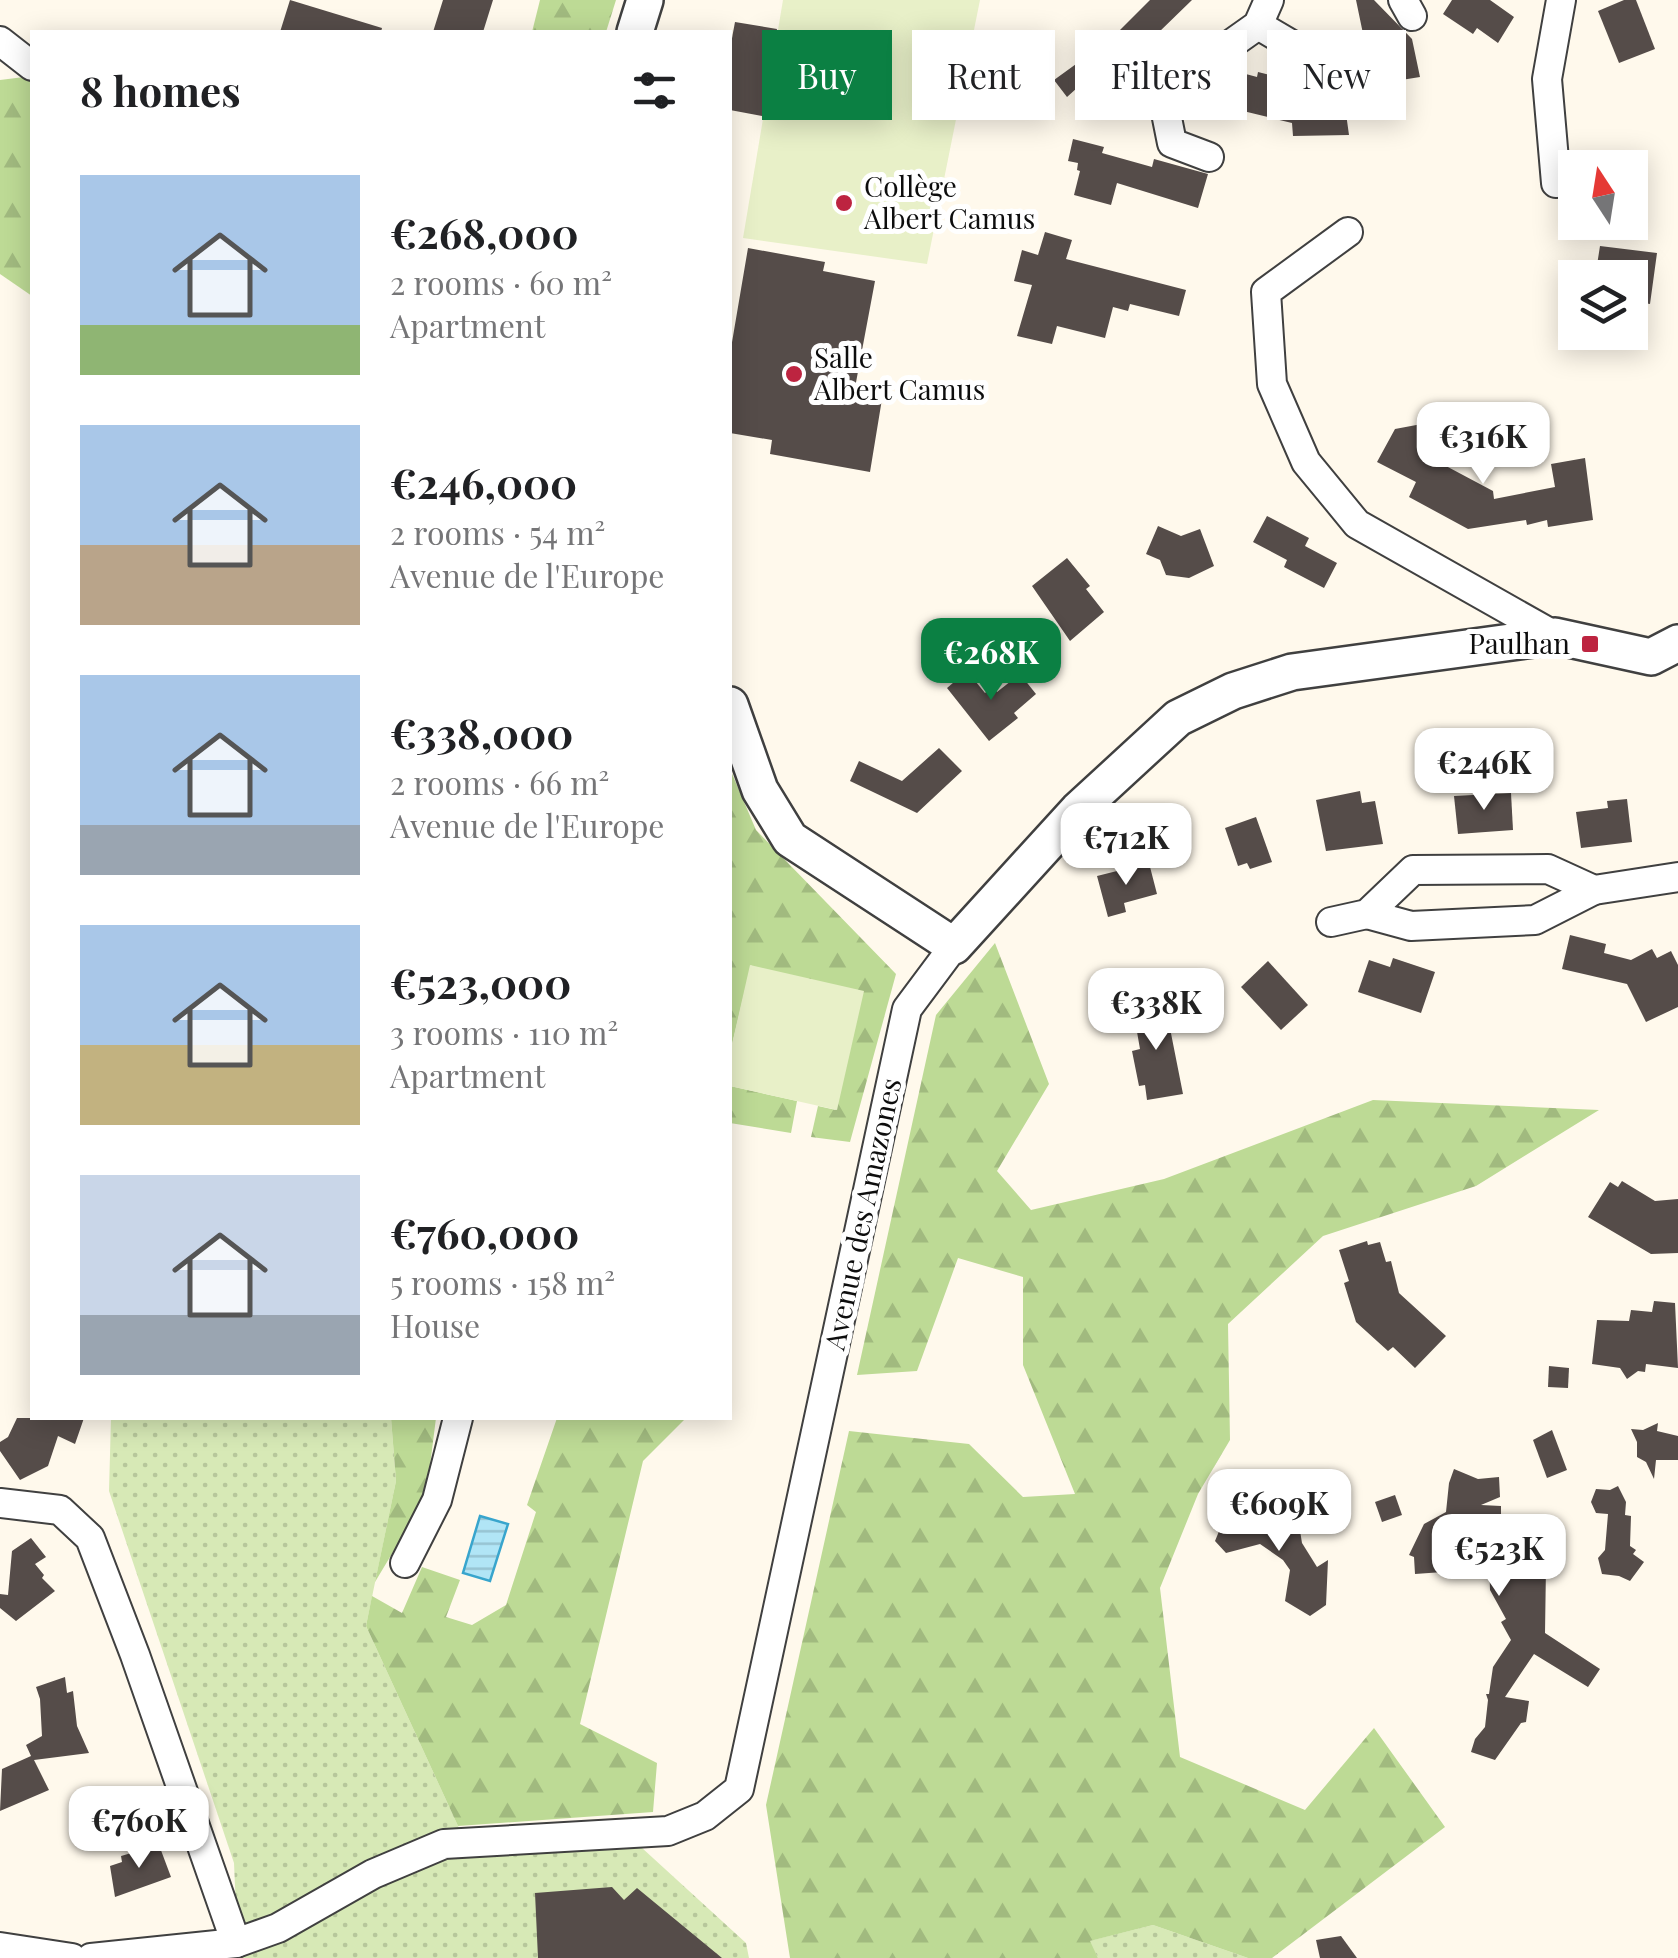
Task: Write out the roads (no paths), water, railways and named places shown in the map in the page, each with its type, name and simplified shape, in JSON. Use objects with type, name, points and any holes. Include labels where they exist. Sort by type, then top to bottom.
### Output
[{"type":"street","points":[[636,30],[645,0]]},
{"type":"street","points":[[1556,183],[1547,79],[1560,0]]},
{"type":"street","points":[[1209,157],[1172,143],[1162,93],[1264,12]]},
{"type":"street","points":[[0,41],[30,64]]},
{"type":"street","points":[[1348,232],[1266,292],[1272,384],[1306,462],[1357,524],[1554,636]]},
{"type":"street","name":"Avenue des Amazones","points":[[91,1958],[236,1943],[278,1928],[373,1874],[444,1844],[668,1830],[705,1816],[739,1790],[907,1008],[954,946],[1078,810],[1178,718],[1234,691],[1292,672],[1554,636],[1650,657],[1678,643]]},
{"type":"street","points":[[732,711],[760,790],[790,838],[954,946]]},
{"type":"street","points":[[1367,914],[1413,870],[1548,869],[1594,890]]},
{"type":"street","points":[[1331,922],[1367,914],[1411,926],[1534,920],[1594,890],[1678,877]]},
{"type":"street","points":[[405,1563],[437,1500],[457,1420]]},
{"type":"street","points":[[0,1503],[60,1510],[90,1538],[142,1673],[236,1943]]},
{"type":"street","points":[[0,1947],[72,1958]]},
{"type":"water","points":[[480,1516],[508,1524],[490,1581],[463,1573]]},
{"type":"place","name":"Collège Albert Camus","points":[[844,203]]},
{"type":"place","name":"Salle Albert Camus","points":[[794,374]]},
{"type":"place","name":"Paulhan","points":[[1590,644]]}]
